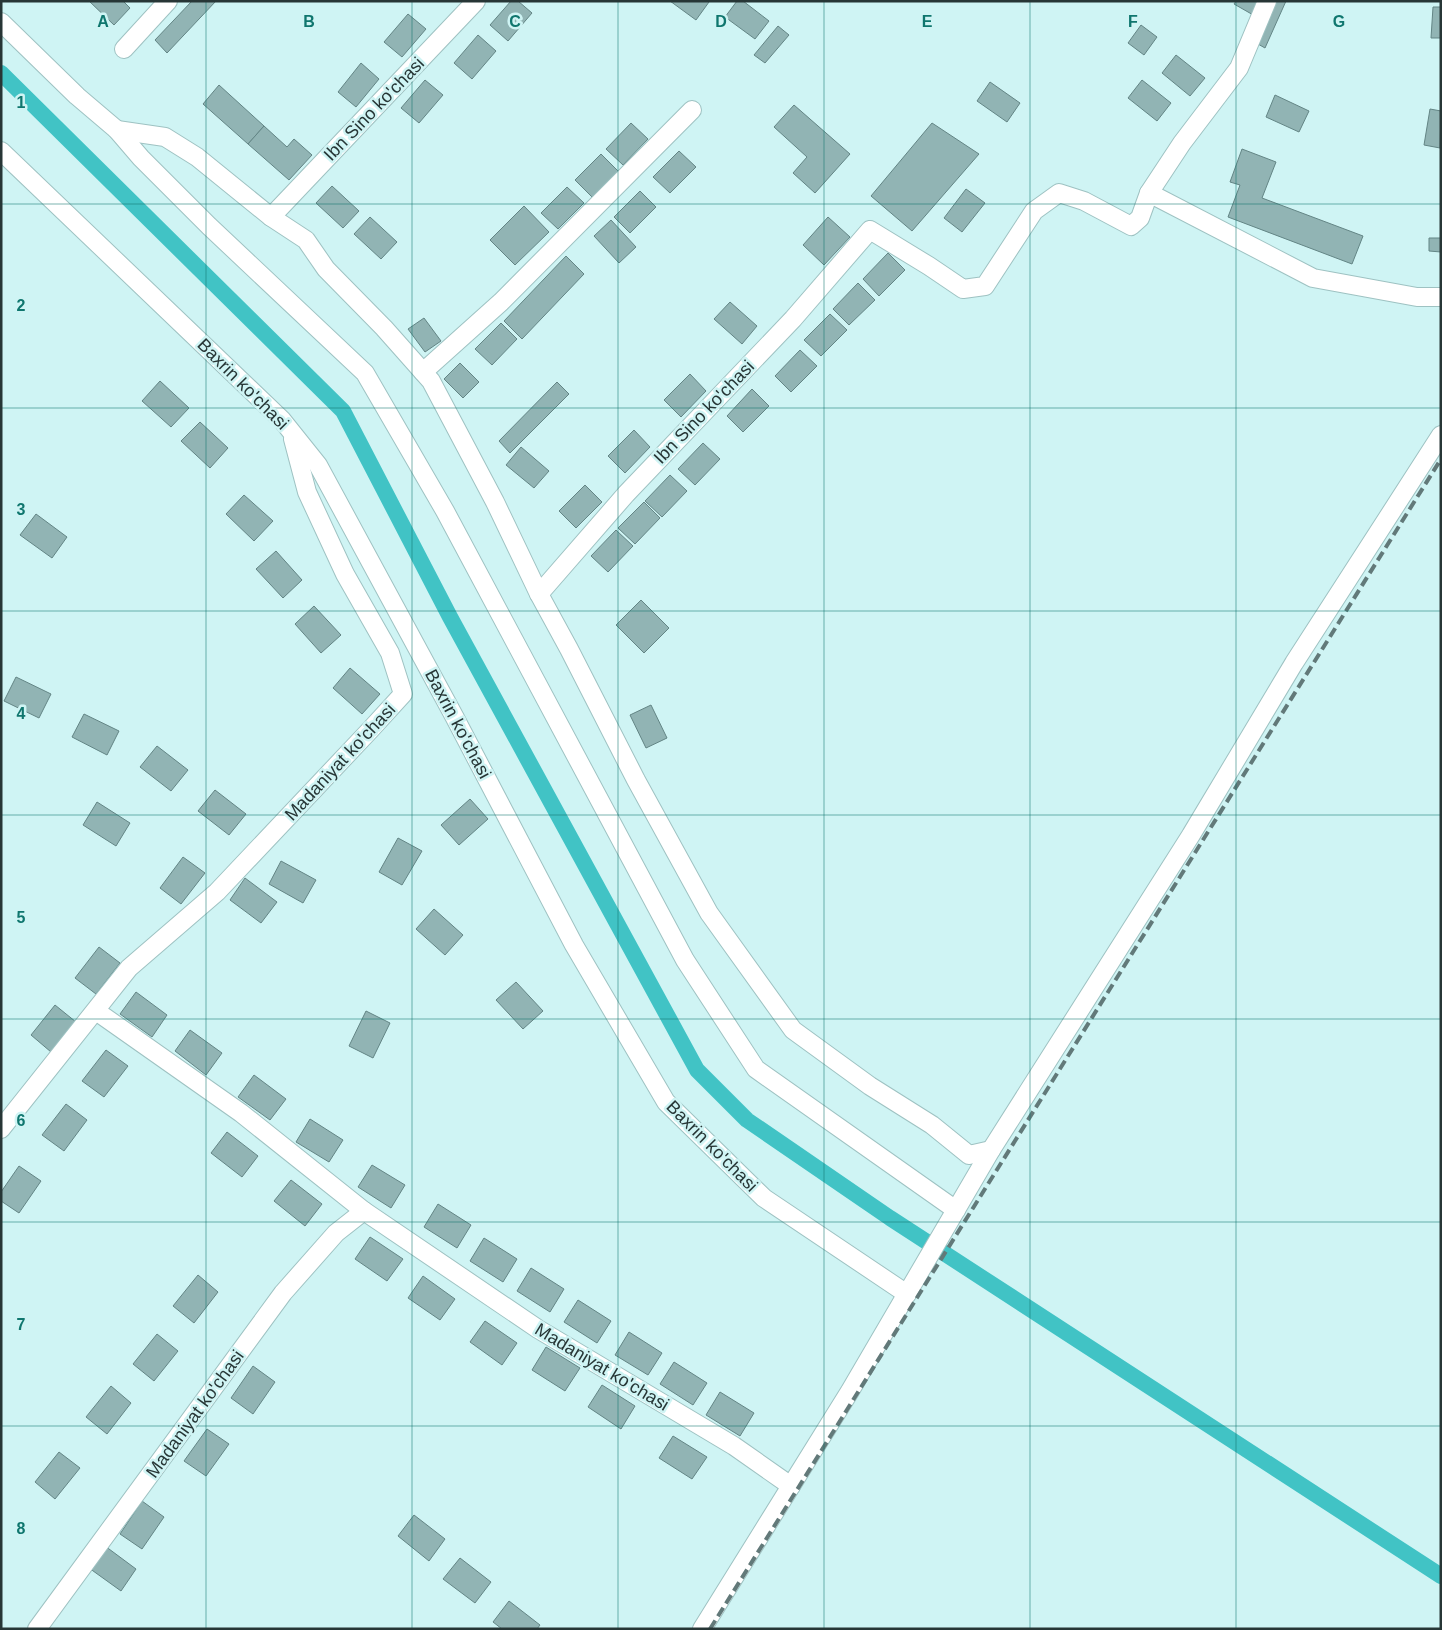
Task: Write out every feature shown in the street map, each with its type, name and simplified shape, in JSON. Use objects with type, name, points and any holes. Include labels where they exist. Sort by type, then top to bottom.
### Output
[{"type":"street","points":[[124,49],[168,1]]},
{"type":"street","name":"Ibn Sino ko'chasi","points":[[271,217],[476,1]]},
{"type":"street","points":[[1267,1],[1239,68],[1182,143],[1149,193],[1313,278],[1417,297],[1441,298]]},
{"type":"street","points":[[1,22],[77,96],[117,130],[141,158],[208,226],[365,373],[445,511],[685,960],[756,1069],[956,1210]]},
{"type":"street","points":[[423,372],[501,302],[692,110]]},
{"type":"street","points":[[117,130],[166,137],[197,157],[271,217],[306,240],[326,269],[384,328],[431,381],[495,502],[539,594],[636,780],[709,913],[793,1030],[870,1086],[932,1125],[969,1155],[991,1150]]},
{"type":"street","name":"Baxrin ko'chasi","points":[[1,151],[282,420],[318,465],[454,716],[574,945],[666,1102],[764,1198],[907,1294]]},
{"type":"street","name":"Ibn Sino ko'chasi","points":[[539,594],[626,494],[793,319],[870,230],[963,289],[985,286],[1034,211],[1059,193],[1084,200],[1131,226],[1140,218],[1149,193]]},
{"type":"street","name":"Madaniyat ko'chasi","points":[[1,1129],[129,968],[217,892],[403,694],[390,652],[345,574],[307,492],[291,432]]},
{"type":"street","points":[[702,1629],[850,1391],[991,1150],[1191,835],[1294,663],[1441,435]]},
{"type":"street","name":"Madaniyat ko'chasi","points":[[96,1011],[241,1113],[364,1212],[538,1329],[734,1446],[791,1486]]},
{"type":"street","name":"Madaniyat ko'chasi","points":[[37,1629],[283,1293],[336,1233],[364,1212]]},
{"type":"building","points":[[89,1],[123,1],[130,8],[114,25]]},
{"type":"building","points":[[192,1],[216,1],[167,53],[155,40]]},
{"type":"building","points":[[511,1],[518,1],[532,13],[508,41],[490,25]]},
{"type":"building","points":[[670,1],[709,1],[709,2],[696,20]]},
{"type":"building","points":[[737,1],[743,1],[769,21],[755,39],[725,17]]},
{"type":"building","points":[[1236,1],[1264,1],[1255,16],[1234,4]]},
{"type":"building","points":[[1275,1],[1286,1],[1265,48],[1258,44]]},
{"type":"building","points":[[1433,7],[1441,7],[1441,38],[1431,38]]},
{"type":"building","points":[[408,14],[426,29],[402,57],[384,42]]},
{"type":"building","points":[[1141,25],[1157,37],[1144,55],[1128,43]]},
{"type":"building","points":[[778,26],[789,35],[765,63],[754,55]]},
{"type":"building","points":[[478,35],[496,51],[472,79],[454,63]]},
{"type":"building","points":[[1176,55],[1205,78],[1190,96],[1162,73]]},
{"type":"building","points":[[361,63],[379,79],[356,107],[338,92]]},
{"type":"building","points":[[425,80],[443,95],[419,123],[401,108]]},
{"type":"building","points":[[1142,80],[1171,103],[1157,121],[1128,98]]},
{"type":"building","points":[[990,82],[1020,103],[1007,122],[977,101]]},
{"type":"building","points":[[219,85],[264,126],[248,144],[203,104]]},
{"type":"building","points":[[1275,95],[1309,111],[1299,132],[1266,117]]},
{"type":"building","points":[[794,105],[850,154],[815,193],[793,173],[807,157],[774,127]]},
{"type":"building","points":[[1430,109],[1441,111],[1440,148],[1424,145]]},
{"type":"building","points":[[631,123],[648,139],[623,165],[606,149]]},
{"type":"building","points":[[932,123],[979,154],[912,231],[871,196]]},
{"type":"building","points":[[264,126],[287,147],[294,139],[312,155],[289,180],[248,144]]},
{"type":"building","points":[[1242,149],[1276,162],[1262,198],[1363,236],[1352,264],[1228,217],[1240,185],[1230,182]]},
{"type":"building","points":[[679,151],[696,167],[670,193],[653,177]]},
{"type":"building","points":[[601,154],[618,171],[592,197],[575,180]]},
{"type":"building","points":[[332,186],[359,211],[343,228],[316,203]]},
{"type":"building","points":[[567,187],[584,203],[558,229],[541,213]]},
{"type":"building","points":[[966,189],[985,203],[962,232],[944,218]]},
{"type":"building","points":[[640,191],[656,207],[630,233],[614,217]]},
{"type":"building","points":[[524,206],[549,232],[515,265],[490,240]]},
{"type":"building","points":[[370,217],[397,242],[381,259],[354,234]]},
{"type":"building","points":[[828,217],[850,237],[824,265],[803,245]]},
{"type":"building","points":[[611,220],[636,247],[619,263],[594,236]]},
{"type":"building","points":[[1429,238],[1441,238],[1441,252],[1429,251]]},
{"type":"building","points":[[888,253],[905,270],[879,296],[863,279]]},
{"type":"building","points":[[566,256],[584,274],[522,339],[504,321]]},
{"type":"building","points":[[858,283],[875,300],[849,325],[833,309]]},
{"type":"building","points":[[730,302],[757,326],[742,344],[714,319]]},
{"type":"building","points":[[830,314],[847,330],[821,356],[804,340]]},
{"type":"building","points":[[424,318],[441,341],[425,352],[408,329]]},
{"type":"building","points":[[501,323],[517,339],[492,365],[475,349]]},
{"type":"building","points":[[800,350],[817,366],[791,392],[775,376]]},
{"type":"building","points":[[460,363],[479,382],[463,398],[444,379]]},
{"type":"building","points":[[690,374],[706,391],[681,417],[664,400]]},
{"type":"building","points":[[160,381],[189,408],[171,427],[142,401]]},
{"type":"building","points":[[557,382],[569,394],[510,453],[499,441]]},
{"type":"building","points":[[752,389],[769,406],[743,432],[727,416]]},
{"type":"building","points":[[200,422],[228,448],[210,468],[181,441]]},
{"type":"building","points":[[634,430],[650,447],[625,473],[608,456]]},
{"type":"building","points":[[703,443],[720,459],[695,485],[678,469]]},
{"type":"building","points":[[521,447],[549,471],[534,488],[506,465]]},
{"type":"building","points":[[670,475],[687,491],[662,517],[645,501]]},
{"type":"building","points":[[585,485],[602,502],[576,528],[559,511]]},
{"type":"building","points":[[244,495],[273,521],[254,541],[226,514]]},
{"type":"building","points":[[644,502],[660,518],[635,544],[618,528]]},
{"type":"building","points":[[36,514],[67,537],[52,558],[20,535]]},
{"type":"building","points":[[616,530],[633,546],[608,572],[591,556]]},
{"type":"building","points":[[276,551],[302,580],[283,598],[256,569]]},
{"type":"building","points":[[641,600],[669,628],[644,653],[616,625]]},
{"type":"building","points":[[314,606],[341,635],[321,653],[295,624]]},
{"type":"building","points":[[350,668],[380,694],[362,714],[333,688]]},
{"type":"building","points":[[16,677],[51,694],[39,718],[4,701]]},
{"type":"building","points":[[651,705],[667,738],[646,748],[630,715]]},
{"type":"building","points":[[84,714],[119,731],[107,755],[72,737]]},
{"type":"building","points":[[157,746],[188,770],[171,791],[140,767]]},
{"type":"building","points":[[215,790],[246,814],[229,835],[198,811]]},
{"type":"building","points":[[470,799],[488,819],[459,845],[441,825]]},
{"type":"building","points":[[97,802],[130,823],[116,846],[83,825]]},
{"type":"building","points":[[398,838],[422,851],[402,885],[379,872]]},
{"type":"building","points":[[183,857],[205,873],[181,904],[160,888]]},
{"type":"building","points":[[281,861],[316,880],[303,903],[269,884]]},
{"type":"building","points":[[245,878],[277,902],[261,923],[230,900]]},
{"type":"building","points":[[434,909],[463,935],[445,955],[416,929]]},
{"type":"building","points":[[99,947],[120,963],[96,994],[75,978]]},
{"type":"building","points":[[516,982],[543,1011],[523,1029],[496,1000]]},
{"type":"building","points":[[136,992],[167,1015],[152,1037],[120,1014]]},
{"type":"building","points":[[55,1005],[76,1022],[51,1052],[31,1035]]},
{"type":"building","points":[[366,1011],[390,1023],[373,1058],[349,1046]]},
{"type":"building","points":[[190,1030],[222,1053],[206,1075],[175,1051]]},
{"type":"building","points":[[106,1050],[128,1066],[104,1097],[82,1081]]},
{"type":"building","points":[[254,1075],[286,1099],[270,1120],[238,1097]]},
{"type":"building","points":[[66,1104],[87,1120],[64,1151],[42,1135]]},
{"type":"building","points":[[310,1119],[343,1140],[329,1162],[296,1142]]},
{"type":"building","points":[[227,1132],[258,1156],[242,1177],[211,1153]]},
{"type":"building","points":[[372,1165],[405,1185],[391,1208],[358,1187]]},
{"type":"building","points":[[19,1166],[41,1181],[19,1213],[1,1201],[1,1192]]},
{"type":"building","points":[[291,1180],[322,1204],[305,1226],[274,1201]]},
{"type":"building","points":[[438,1204],[471,1225],[457,1248],[424,1227]]},
{"type":"building","points":[[370,1237],[403,1259],[387,1281],[355,1259]]},
{"type":"building","points":[[484,1238],[517,1259],[503,1282],[470,1261]]},
{"type":"building","points":[[531,1268],[564,1289],[550,1312],[517,1291]]},
{"type":"building","points":[[198,1275],[218,1292],[194,1323],[173,1306]]},
{"type":"building","points":[[423,1276],[455,1299],[440,1320],[408,1298]]},
{"type":"building","points":[[578,1300],[611,1321],[597,1343],[564,1322]]},
{"type":"building","points":[[485,1321],[517,1343],[502,1365],[470,1342]]},
{"type":"building","points":[[629,1332],[662,1353],[648,1375],[615,1355]]},
{"type":"building","points":[[157,1334],[178,1351],[154,1381],[133,1364]]},
{"type":"building","points":[[546,1347],[580,1368],[565,1391],[532,1370]]},
{"type":"building","points":[[674,1362],[707,1383],[693,1405],[660,1384]]},
{"type":"building","points":[[253,1366],[275,1382],[253,1414],[231,1398]]},
{"type":"building","points":[[602,1385],[635,1406],[621,1429],[588,1407]]},
{"type":"building","points":[[111,1386],[131,1403],[107,1434],[86,1417]]},
{"type":"building","points":[[720,1392],[754,1413],[740,1436],[706,1415]]},
{"type":"building","points":[[207,1429],[229,1444],[206,1476],[184,1461]]},
{"type":"building","points":[[673,1436],[707,1457],[692,1479],[659,1458]]},
{"type":"building","points":[[59,1452],[80,1468],[55,1499],[35,1482]]},
{"type":"building","points":[[142,1501],[164,1517],[142,1549],[120,1534]]},
{"type":"building","points":[[414,1515],[445,1539],[429,1561],[398,1536]]},
{"type":"building","points":[[105,1546],[136,1569],[121,1591],[89,1568]]},
{"type":"building","points":[[460,1558],[491,1582],[475,1603],[443,1579]]},
{"type":"building","points":[[509,1601],[540,1625],[537,1629],[502,1629],[493,1622]]},
{"type":"waterway","points":[[1,73],[343,411],[450,617],[697,1070],[747,1120],[890,1218],[1441,1576]]},
{"type":"railway","points":[[710,1629],[1441,459]]}]
